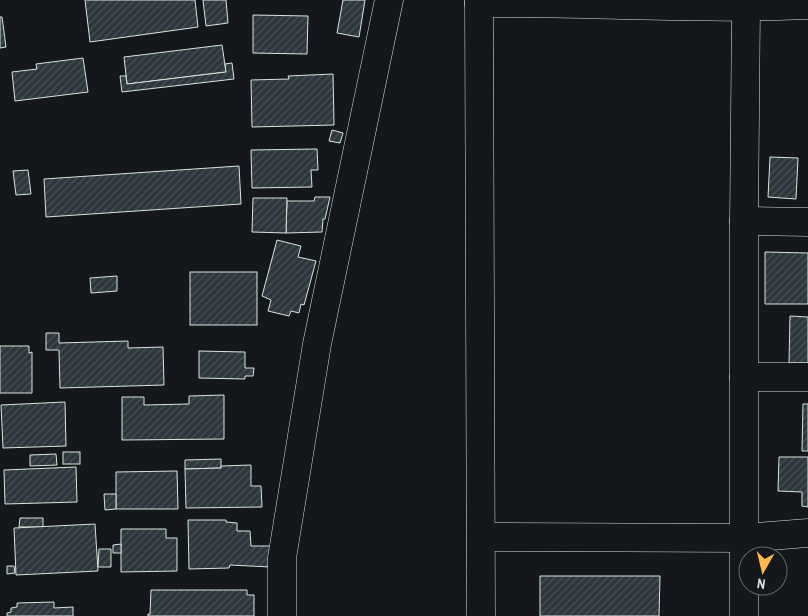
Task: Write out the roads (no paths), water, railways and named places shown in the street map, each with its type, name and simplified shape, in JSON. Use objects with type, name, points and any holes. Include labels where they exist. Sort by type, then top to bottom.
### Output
[{"type":"street","points":[[282,616],[282,558],[317,344],[389,0]]},
{"type":"street","points":[[481,616],[478,2],[746,8],[808,6]]},
{"type":"street","points":[[744,616],[746,8]]},
{"type":"street","points":[[744,221],[808,222]]},
{"type":"street","points":[[744,377],[808,377]]},
{"type":"street","points":[[482,537],[744,538],[808,534]]}]
